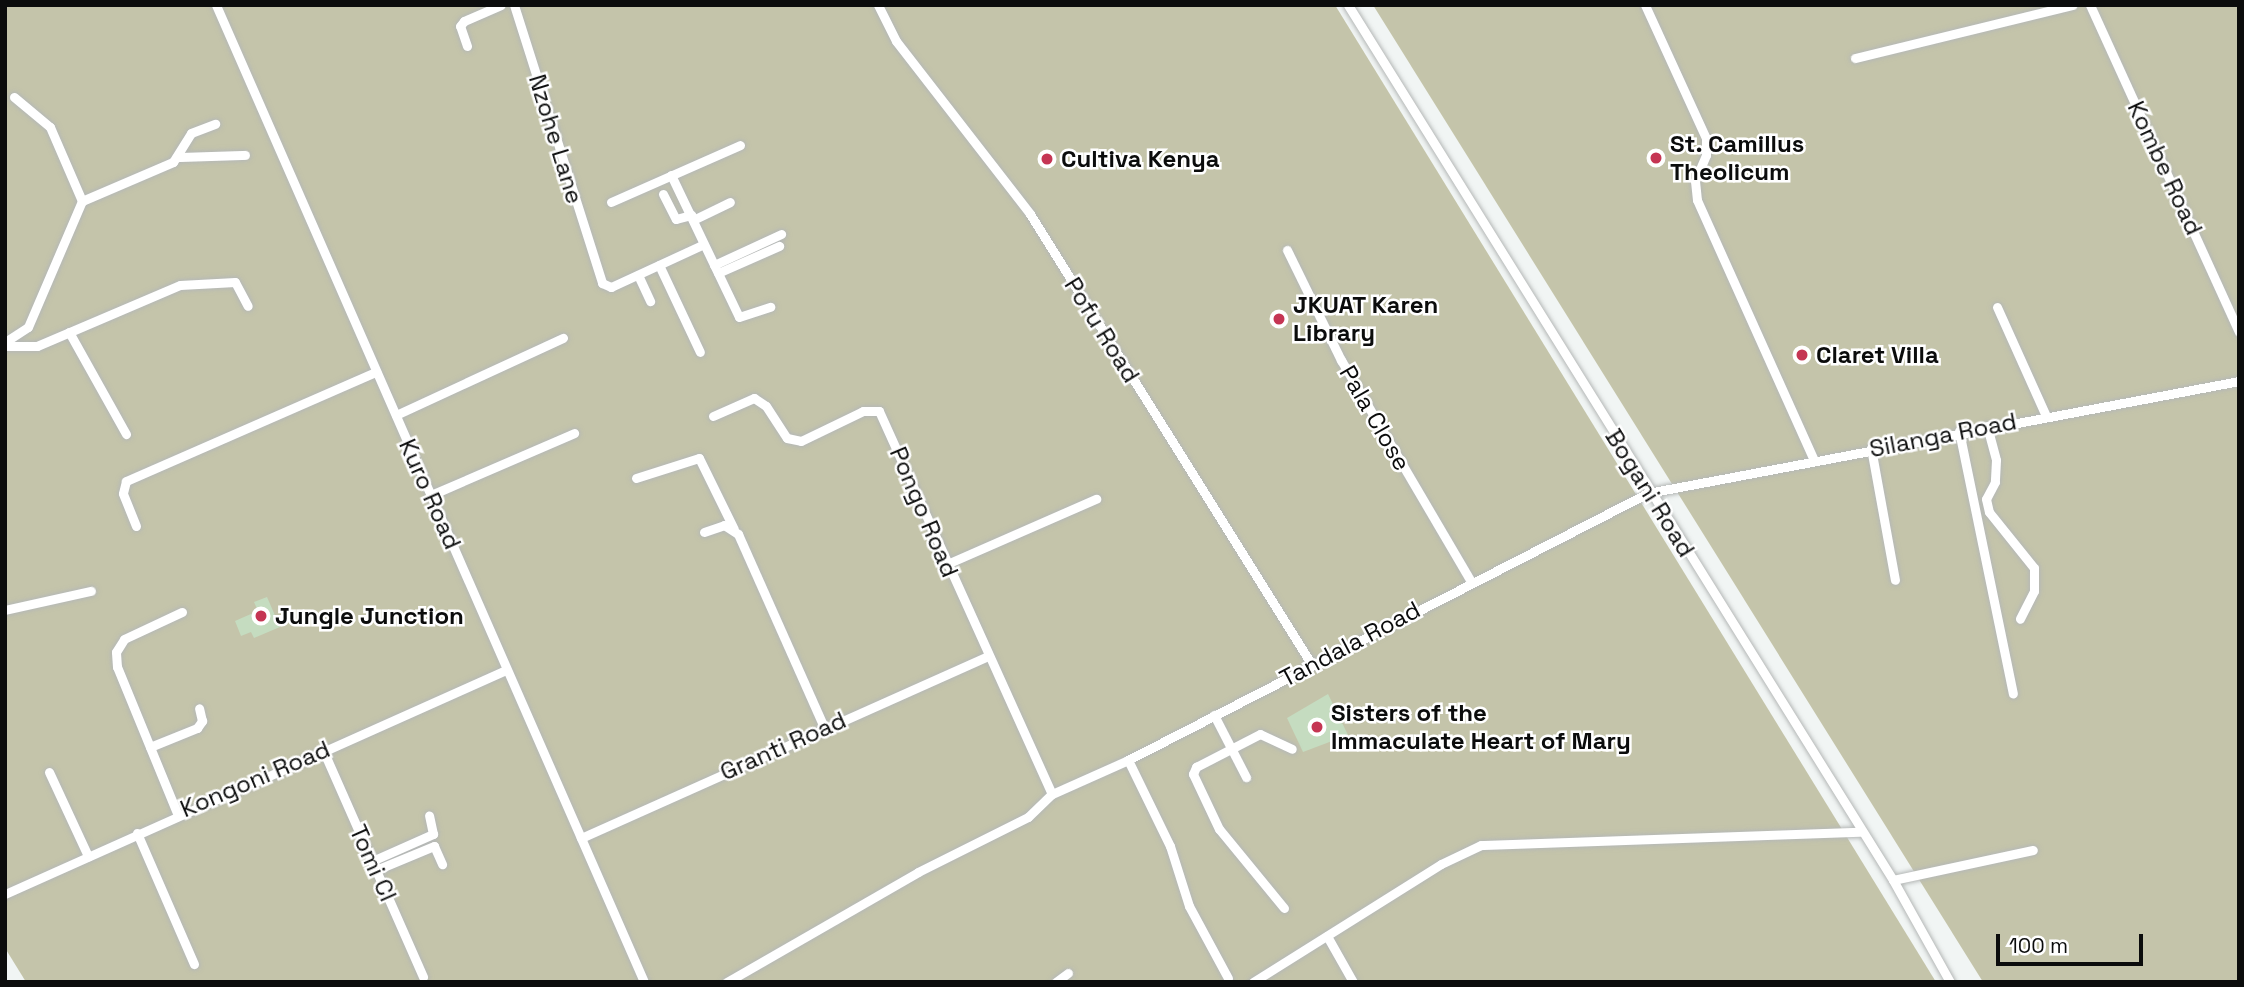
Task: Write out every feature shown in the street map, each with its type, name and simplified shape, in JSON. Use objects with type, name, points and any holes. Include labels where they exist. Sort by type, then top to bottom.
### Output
[{"type":"street","points":[[467,46],[460,26],[464,20],[501,5]]},
{"type":"street","name":"Nzohe Lane","points":[[514,5],[598,273],[611,287],[638,275]]},
{"type":"street","name":"Pofu Road","points":[[878,5],[896,41],[1030,214],[1312,665]]},
{"type":"street","name":"Bogani Road","points":[[1348,5],[1648,493],[1893,880],[1951,982]]},
{"type":"street","points":[[1645,5],[1706,138],[1706,155],[1695,181],[1697,200],[1814,460]]},
{"type":"street","points":[[1855,58],[2073,5]]},
{"type":"street","name":"Kombe Road","points":[[2090,5],[2239,331]]},
{"type":"street","name":"Kuro Road","points":[[217,6],[644,982]]},
{"type":"street","points":[[14,97],[46,120],[82,201]]},
{"type":"street","points":[[177,158],[191,132],[215,124]]},
{"type":"street","points":[[611,202],[740,145]]},
{"type":"street","points":[[5,344],[28,327],[82,201],[177,158],[245,155]]},
{"type":"street","points":[[671,175],[741,319],[770,307]]},
{"type":"street","points":[[663,194],[676,219],[692,218],[730,202]]},
{"type":"street","points":[[716,269],[781,234]]},
{"type":"street","points":[[650,301],[638,275],[704,244]]},
{"type":"street","points":[[716,269],[779,246]]},
{"type":"street","name":"Pala Close","points":[[1287,250],[1341,360],[1470,580]]},
{"type":"street","points":[[659,265],[700,352]]},
{"type":"street","points":[[5,344],[29,348],[180,285],[235,282],[248,306]]},
{"type":"street","points":[[1997,307],[2046,416]]},
{"type":"street","points":[[69,332],[126,434]]},
{"type":"street","points":[[396,415],[563,338]]},
{"type":"street","points":[[136,526],[123,493],[126,481],[376,373]]},
{"type":"street","name":"Silanga Road","points":[[1648,493],[1871,447],[2239,381]]},
{"type":"street","name":"Pongo Road","points":[[713,416],[754,398],[766,406],[787,438],[801,441],[863,411],[879,411],[1052,794]]},
{"type":"street","points":[[1987,426],[1996,460],[1986,499],[1989,512],[2034,568],[2034,591],[2020,619]]},
{"type":"street","points":[[1959,431],[2013,693]]},
{"type":"street","points":[[431,495],[574,433]]},
{"type":"street","points":[[1871,447],[1895,580]]},
{"type":"street","points":[[636,478],[689,457],[702,459],[824,727]]},
{"type":"street","name":"Tandala Road","points":[[727,982],[918,872],[1033,815],[1052,794],[1128,760],[1470,580],[1648,493]]},
{"type":"street","points":[[947,564],[1096,499]]},
{"type":"street","points":[[704,532],[724,525],[734,529]]},
{"type":"street","points":[[5,610],[91,591]]},
{"type":"street","points":[[177,813],[116,652],[124,639],[182,612]]},
{"type":"street","name":"Granti Road","points":[[580,838],[988,656]]},
{"type":"street","name":"Kongoni Road","points":[[5,894],[177,813],[506,670]]},
{"type":"street","points":[[150,747],[197,728],[202,721],[199,708]]},
{"type":"street","points":[[1214,715],[1246,777]]},
{"type":"street","points":[[1284,908],[1219,829],[1193,774],[1196,767],[1260,734],[1292,749]]},
{"type":"street","name":"Tomi Cl","points":[[323,750],[422,976]]},
{"type":"street","points":[[1128,760],[1170,846],[1189,906],[1228,978]]},
{"type":"street","points":[[49,772],[88,856]]},
{"type":"street","points":[[374,865],[433,834],[429,815]]},
{"type":"street","points":[[1252,982],[1440,864],[1481,845],[1862,832]]},
{"type":"street","points":[[137,833],[194,964]]},
{"type":"street","points":[[374,865],[435,846],[442,864]]},
{"type":"street","points":[[1893,880],[2033,850]]},
{"type":"street","points":[[1326,936],[1353,982]]},
{"type":"street","points":[[1056,982],[1068,973]]},
{"type":"green space","points":[[5,5],[1335,5],[1936,982],[26,982],[5,948]]},
{"type":"green space","points":[[1373,5],[2239,5],[2239,982],[1983,982]]},
{"type":"building","name":"Jungle Junction","points":[[267,597],[280,627],[254,638],[251,632],[241,636],[235,621],[258,611],[254,602]]},
{"type":"building","name":"Sisters of the Immaculate Heart of Mary","points":[[1328,694],[1348,735],[1303,752],[1287,718]]},
{"type":"place","name":"St. Camillus Theolicum","points":[[1656,158]]},
{"type":"place","name":"Cultiva Kenya","points":[[1047,159]]},
{"type":"place","name":"JKUAT Karen Library","points":[[1279,319]]},
{"type":"place","name":"Claret Villa","points":[[1802,355]]},
{"type":"place","name":"Jungle Junction","points":[[261,616]]},
{"type":"place","name":"Sisters of the Immaculate Heart of Mary","points":[[1317,727]]}]
